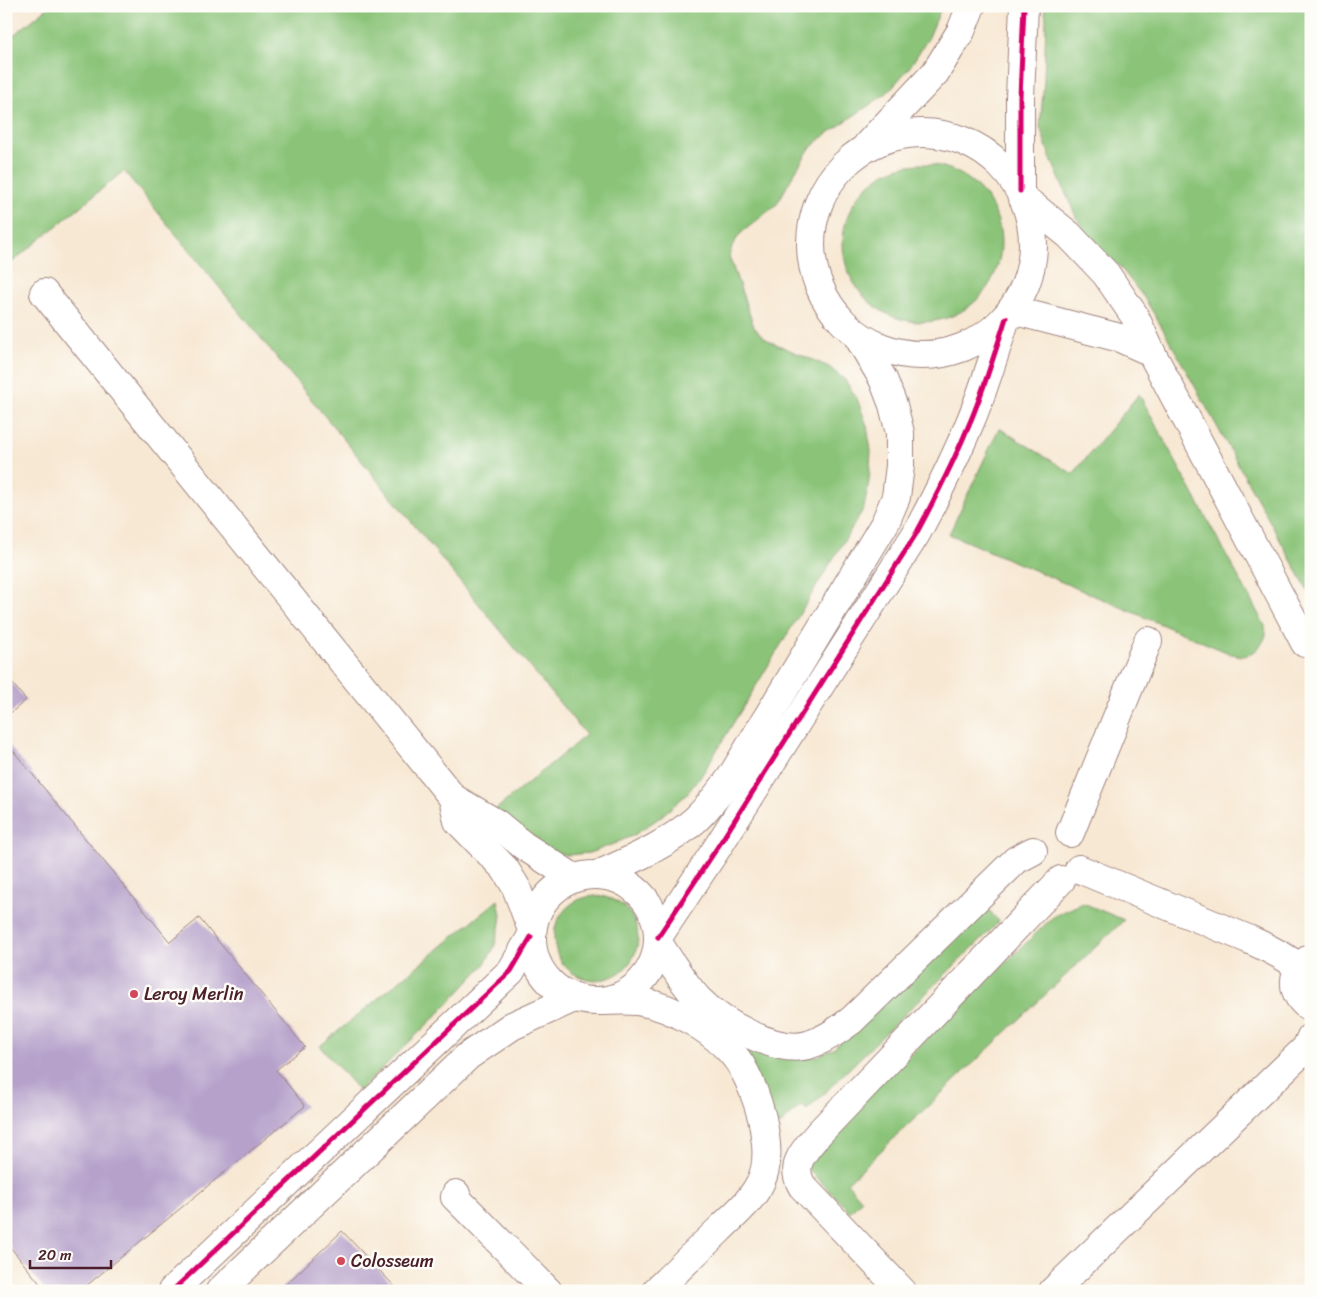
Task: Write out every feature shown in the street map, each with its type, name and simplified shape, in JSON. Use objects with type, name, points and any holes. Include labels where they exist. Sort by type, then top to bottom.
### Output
[{"type":"street","points":[[172,1291],[511,971],[531,934],[536,913],[545,898],[558,886],[649,852],[695,820],[715,799],[730,779],[885,523],[896,497],[900,466],[900,433],[893,405],[882,379],[857,335],[832,310],[815,276],[810,240],[818,204],[837,172],[864,148],[935,73],[961,31],[971,6]]},
{"type":"street","points":[[658,940],[916,534],[942,485],[971,420],[1009,314],[1024,289],[1031,267],[1033,243],[1031,220],[1022,194],[1020,97],[1024,6]]},
{"type":"street","points":[[864,148],[892,137],[922,132],[951,136],[979,148],[1002,166],[1022,194],[1069,235],[1106,274],[1134,315],[1151,352],[1305,643]]},
{"type":"street","points":[[44,293],[453,798],[496,823],[524,846],[587,876],[618,879],[626,883],[647,901],[655,918],[658,940],[655,957],[649,971],[639,983],[627,992],[614,998],[586,1000],[512,1026],[468,1056],[220,1291]]},
{"type":"street","points":[[857,335],[886,350],[918,356],[951,352],[980,339],[1009,314]]},
{"type":"street","points":[[1009,314],[1120,338],[1151,352]]},
{"type":"street","points":[[1070,833],[1148,642]]},
{"type":"street","points":[[453,798],[458,821],[505,869],[516,888],[531,934],[534,957],[543,974],[556,989],[586,1000],[635,1001],[687,1018],[716,1038],[740,1064],[755,1093],[764,1127],[766,1163],[760,1184],[744,1206],[656,1291]]},
{"type":"street","points":[[902,1291],[802,1186],[798,1179],[797,1166],[804,1151],[819,1133],[1024,918],[1070,874],[1082,861],[1083,853],[1077,838],[1063,830],[1047,832],[1040,838],[1033,851],[1036,866],[1046,877],[1053,879],[1070,874],[1255,942],[1287,958],[1305,963],[1296,975],[1296,991],[1305,1005],[1311,1008]]},
{"type":"street","points":[[658,940],[668,959],[698,999],[723,1019],[762,1040],[793,1046],[806,1045],[830,1035],[852,1020],[1016,860],[1033,851]]},
{"type":"street","points":[[1053,1291],[1306,1048],[1311,1037]]},
{"type":"street","points":[[764,1127],[776,1137],[790,1142],[803,1141],[819,1133]]},
{"type":"street","points":[[456,1194],[455,1197],[548,1291]]},
{"type":"green space","points":[[50,6],[942,6],[929,37],[909,68],[887,93],[827,134],[810,148],[777,204],[740,234],[729,256],[754,327],[761,335],[769,341],[829,367],[845,380],[858,401],[867,426],[871,451],[869,481],[864,508],[703,773],[686,795],[659,818],[634,835],[611,845],[589,853],[568,855],[551,853],[495,810],[586,735],[124,171],[6,267],[6,41]]},
{"type":"green space","points":[[1044,6],[1311,6],[1311,596],[1145,299],[1121,268],[1088,237],[1076,217],[1050,157],[1040,127],[1044,80],[1046,19]]},
{"type":"green space","points":[[914,164],[930,164],[945,167],[959,173],[978,187],[988,199],[998,220],[1001,243],[998,266],[988,287],[978,299],[966,309],[945,319],[930,322],[914,322],[899,319],[878,309],[856,287],[846,266],[843,251],[843,235],[846,220],[856,199],[878,177],[899,167]]},
{"type":"green space","points":[[1139,394],[1265,626],[1266,634],[1263,642],[1251,654],[1243,656],[1231,654],[949,534],[999,428],[1073,474]]},
{"type":"green space","points":[[588,896],[604,896],[620,903],[631,914],[638,930],[635,954],[626,968],[620,973],[604,980],[588,980],[572,973],[561,962],[554,946],[554,930],[561,914],[572,903]]},
{"type":"green space","points":[[498,900],[501,915],[499,929],[494,948],[484,965],[442,1010],[359,1091],[320,1046]]},
{"type":"green space","points":[[1083,903],[1124,920],[847,1183],[862,1200],[850,1212],[800,1161],[1054,916]]},
{"type":"green space","points":[[984,904],[999,922],[807,1110],[801,1105],[780,1125],[774,1124],[741,1050],[770,1056],[816,1057],[833,1049]]},
{"type":"building","points":[[6,676],[26,700],[6,717]]},
{"type":"building","name":"Leroy Merlin","points":[[6,742],[170,942],[199,918],[305,1047],[276,1070],[305,1106],[80,1291],[46,1291],[6,1242]]},
{"type":"building","name":"Colosseum","points":[[342,1231],[399,1291],[279,1291]]},
{"type":"cycle path","points":[[1020,191],[1020,97],[1024,6]]},
{"type":"cycle path","points":[[658,937],[719,845],[916,534],[945,478],[971,420],[1006,318]]},
{"type":"cycle path","points":[[172,1291],[511,971],[531,937]]},
{"type":"place","name":"Leroy Merlin","points":[[134,994]]},
{"type":"place","name":"Colosseum","points":[[341,1261]]}]
